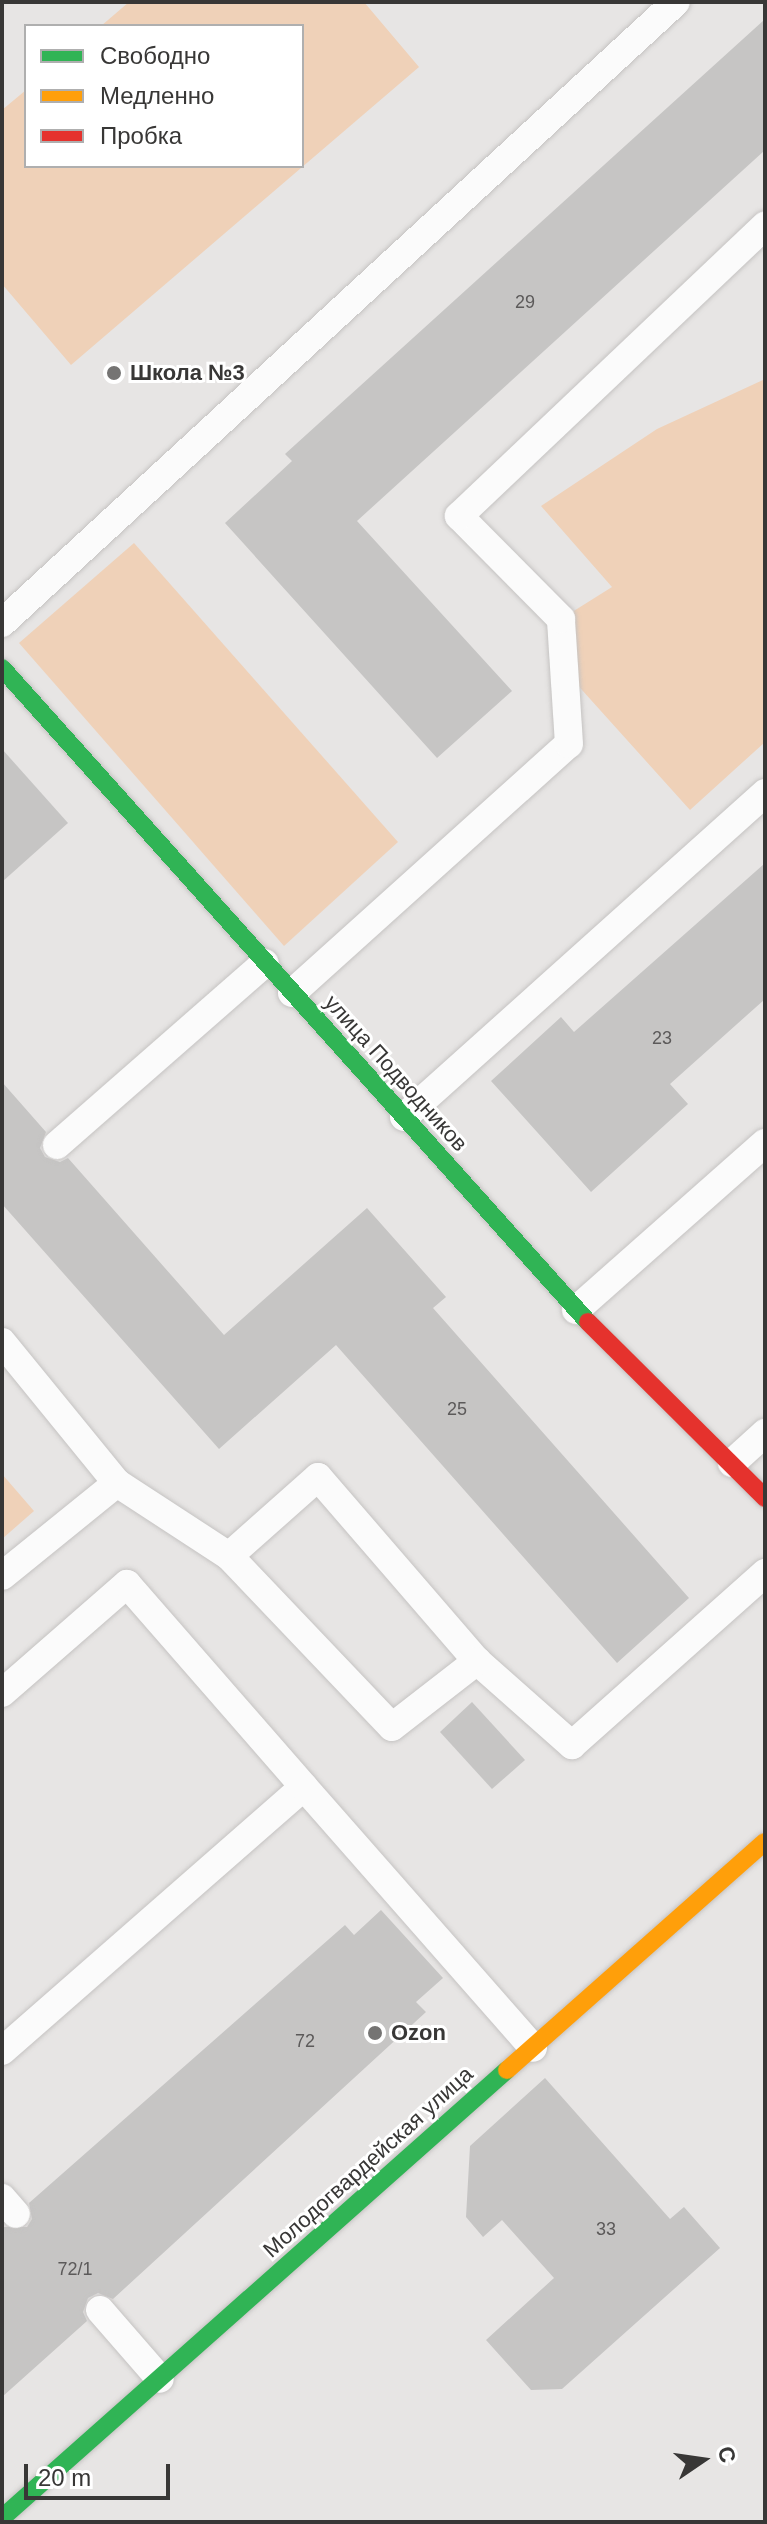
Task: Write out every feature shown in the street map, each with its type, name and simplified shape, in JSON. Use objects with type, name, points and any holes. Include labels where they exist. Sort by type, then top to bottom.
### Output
[{"type":"street","name":"улица Подводников","points":[[2,668],[576,1310],[765,1498]]},
{"type":"street","name":"Молодогвардейская улица","points":[[2,2518],[765,1842]]},
{"type":"lane","points":[[2,623],[676,2]]},
{"type":"lane","points":[[292,993],[569,744],[561,619],[459,516],[765,226]]},
{"type":"lane","points":[[404,1117],[765,793]]},
{"type":"lane","points":[[57,1145],[265,963]]},
{"type":"lane","points":[[576,1310],[765,1143]]},
{"type":"lane","points":[[2,1342],[117,1483],[229,1556],[392,1727],[477,1661]]},
{"type":"lane","points":[[732,1463],[765,1433]]},
{"type":"lane","points":[[229,1556],[318,1477],[477,1661],[572,1745],[765,1573]]},
{"type":"lane","points":[[2,1576],[117,1483]]},
{"type":"lane","points":[[2,1693],[127,1584],[533,2048]]},
{"type":"lane","points":[[2,2051],[304,1787]]},
{"type":"lane","points":[[100,2310],[160,2379]]},
{"type":"shaded area","points":[[129,2],[364,2],[419,67],[304,165],[304,24],[103,24]]},
{"type":"shaded area","points":[[24,92],[24,168],[301,168],[71,365],[2,284],[2,110]]},
{"type":"shaded area","points":[[765,379],[765,742],[690,810],[564,670],[561,619],[612,587],[541,506],[657,429]]},
{"type":"shaded area","points":[[134,543],[398,842],[284,946],[19,643]]},
{"type":"shaded area","points":[[2,1474],[34,1511],[2,1539]]},
{"type":"building","points":[[765,19],[765,150],[357,521],[512,691],[437,758],[225,523],[292,461],[285,454]]},
{"type":"building","points":[[2,749],[68,823],[2,882]]},
{"type":"building","points":[[765,863],[765,999],[670,1084],[688,1104],[591,1192],[491,1081],[561,1017],[574,1032]]},
{"type":"building","points":[[2,1082],[46,1132],[40,1148],[45,1157],[60,1162],[68,1158],[224,1335],[367,1208],[446,1297],[433,1308],[689,1598],[617,1663],[336,1345],[219,1449],[2,1204]]},
{"type":"building","points":[[472,1702],[525,1760],[492,1789],[440,1732]]},
{"type":"building","points":[[381,1910],[443,1978],[416,2002],[426,2012],[113,2299],[98,2293],[88,2298],[83,2312],[87,2321],[2,2397],[2,2227],[27,2227],[32,2219],[29,2203],[345,1925],[354,1935]]},
{"type":"building","points":[[545,2078],[670,2219],[684,2207],[720,2248],[562,2389],[531,2390],[486,2340],[554,2278],[502,2220],[483,2237],[466,2217],[470,2146]]},
{"type":"traffic: fast","points":[[2,668],[588,1322]]},
{"type":"traffic: fast","points":[[2,2518],[507,2070]]},
{"type":"traffic: slow","points":[[507,2070],[765,1842]]},
{"type":"traffic: jam","points":[[588,1322],[765,1498]]},
{"type":"place","name":"Школа №3","points":[[114,373]]},
{"type":"place","name":"Ozon","points":[[375,2033]]}]
